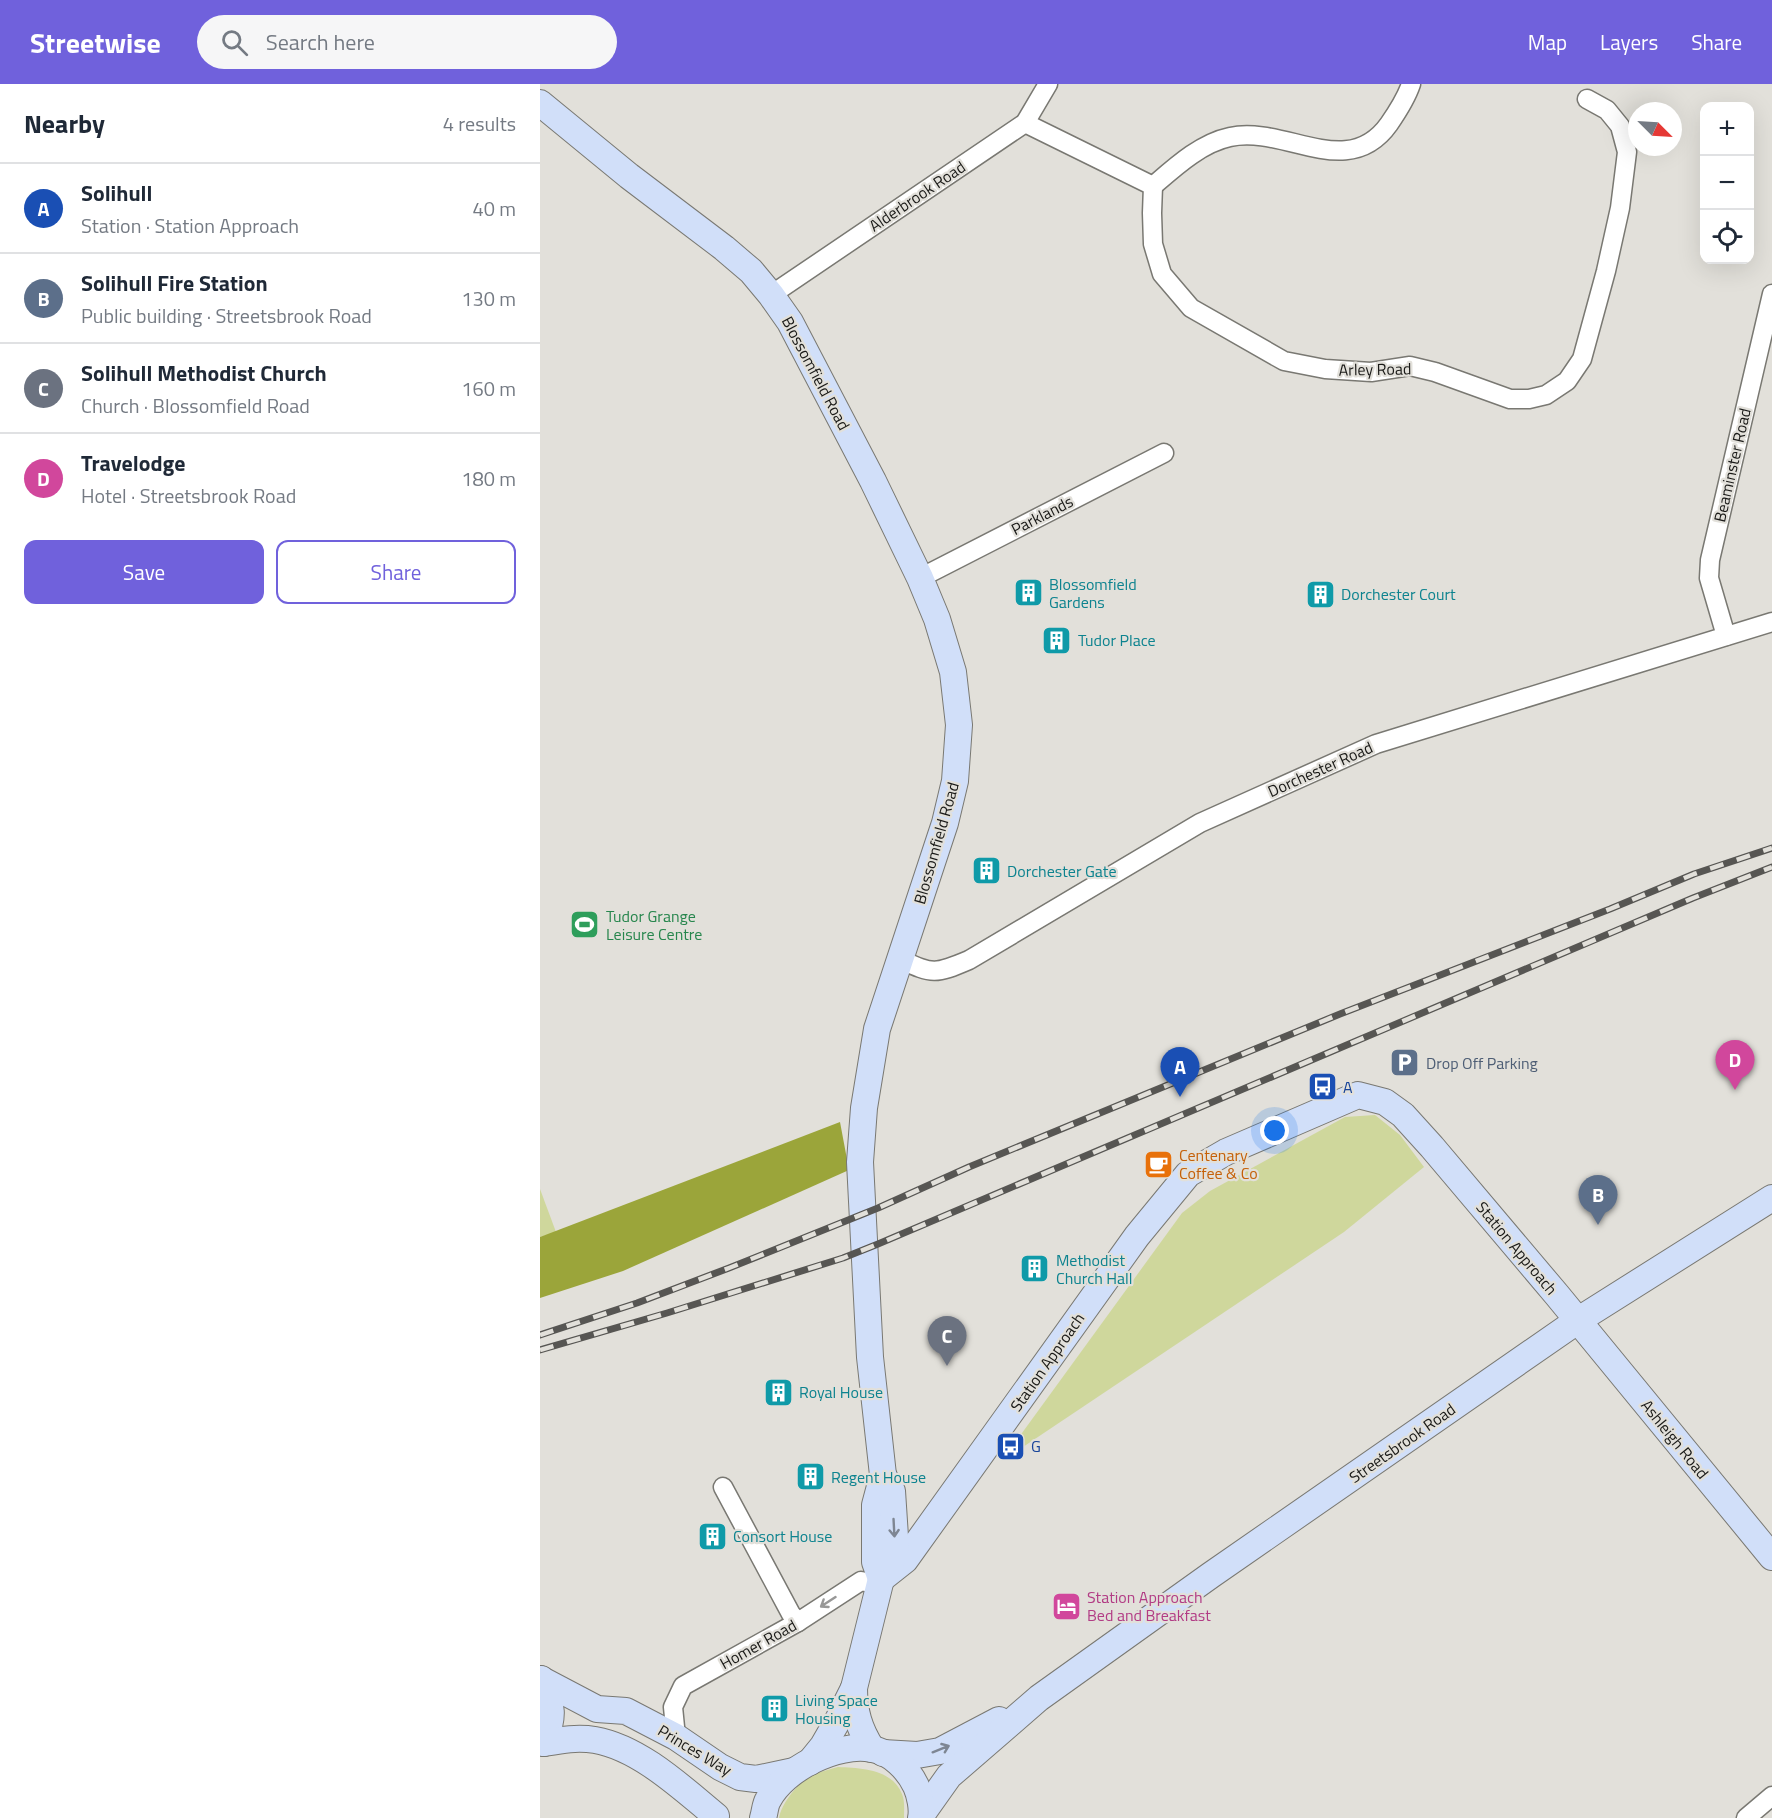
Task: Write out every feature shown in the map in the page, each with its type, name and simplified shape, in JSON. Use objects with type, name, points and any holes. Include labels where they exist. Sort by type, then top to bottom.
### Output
[{"type":"main road","name":"Blossomfield Road","points":[[540,103],[629,176],[724,248],[751,271],[771,295],[790,322],[873,481],[920,578],[937,619],[953,672],[959,725],[955,781],[945,823],[877,1029],[864,1108],[860,1162],[870,1357],[884,1475],[892,1491],[896,1552],[881,1582],[854,1688],[823,1746],[776,1789],[767,1802],[763,1818]]},
{"type":"main road","name":"Station Approach","points":[[881,1582],[911,1553],[1137,1236],[1188,1174],[1226,1152],[1358,1095],[1385,1102],[1403,1115],[1443,1159],[1577,1321]]},
{"type":"main road","name":"Streetsbrook Road","points":[[921,1816],[949,1776],[1039,1698],[1211,1575],[1577,1321],[1772,1198]]},
{"type":"main road","name":"Ashleigh Road","points":[[1577,1321],[1772,1557]]},
{"type":"main road","name":"Princes Way","points":[[540,1679],[597,1709],[617,1732],[650,1747],[688,1776],[717,1817]]},
{"type":"main road","points":[[540,1679],[551,1704],[551,1720],[542,1744]]},
{"type":"main road","name":"Blossomfield Road","points":[[854,1688],[856,1719],[862,1734],[878,1751]]},
{"type":"main road","name":"Streetsbrook Road","points":[[878,1751],[917,1755],[940,1751],[1039,1698]]},
{"type":"main road","name":"Princes Way","points":[[597,1709],[626,1711],[676,1737],[720,1767],[740,1777],[756,1779],[802,1766],[840,1751],[856,1748],[878,1751]]},
{"type":"main road","points":[[542,1744],[597,1709]]},
{"type":"main road","points":[[542,1744],[579,1738],[596,1740],[622,1749],[658,1770],[717,1817]]},
{"type":"main road","points":[[878,1751],[899,1762],[911,1775],[918,1791],[921,1816]]},
{"type":"street","name":"Alderbrook Road","points":[[771,295],[1025,123],[1047,84]]},
{"type":"street","points":[[1025,123],[1154,186],[1169,172],[1212,142],[1232,136],[1273,137],[1347,152],[1364,147],[1384,131],[1405,100],[1411,84]]},
{"type":"street","name":"Arley Road","points":[[1154,186],[1153,244],[1162,274],[1191,308],[1284,361],[1325,369],[1371,372],[1410,366],[1435,372],[1510,399],[1529,399],[1546,395],[1567,381],[1582,359],[1620,208],[1627,152],[1620,126],[1607,110],[1587,99]]},
{"type":"street","name":"Beaminster Road","points":[[1726,636],[1709,578],[1710,560],[1772,294]]},
{"type":"street","name":"Parklands","points":[[920,578],[1164,453]]},
{"type":"street","name":"Dorchester Road","points":[[899,959],[929,972],[946,970],[969,960],[1200,823],[1376,744],[1772,622]]},
{"type":"street","points":[[723,1487],[791,1614],[798,1622]]},
{"type":"street","name":"Homer Road","points":[[676,1737],[673,1707],[683,1686],[798,1622],[861,1581],[881,1582]]},
{"type":"street","points":[[1746,1818],[1772,1796]]},
{"type":"green space","points":[[1375,1115],[1400,1135],[1424,1167],[1344,1232],[1020,1449],[1014,1444],[1182,1213],[1210,1191],[1345,1117]]},
{"type":"green space","points":[[840,1122],[849,1170],[623,1271],[540,1298],[540,1237]]},
{"type":"green space","points":[[540,1189],[556,1232],[540,1237]]},
{"type":"green space","points":[[838,1767],[875,1772],[891,1779],[903,1797],[904,1818],[779,1818],[788,1799],[803,1781],[815,1774]]},
{"type":"railway","points":[[540,1335],[637,1303],[729,1268],[1340,1014],[1694,874],[1772,848]]},
{"type":"railway","points":[[540,1350],[843,1258],[1693,898],[1772,867]]},
{"type":"place","name":"Blossomfield Gardens","points":[[1028,593]]},
{"type":"place","name":"Dorchester Court","points":[[1320,594]]},
{"type":"place","name":"Tudor Place","points":[[1057,640]]},
{"type":"place","name":"Dorchester Gate","points":[[986,871]]},
{"type":"place","name":"Tudor Grange Leisure Centre","points":[[585,925]]},
{"type":"place","name":"Drop Off Parking","points":[[1405,1063]]},
{"type":"place","name":"A","points":[[1322,1087]]},
{"type":"place","name":"Travelodge","points":[[1735,1090]]},
{"type":"place","name":"Solihull","points":[[1180,1097]]},
{"type":"place","name":"Centenary Coffee & Co","points":[[1158,1164]]},
{"type":"place","name":"Solihull Fire Station","points":[[1598,1225]]},
{"type":"place","name":"Methodist Church Hall","points":[[1035,1269]]},
{"type":"place","name":"Solihull Methodist Church","points":[[947,1366]]},
{"type":"place","name":"Royal House","points":[[778,1392]]},
{"type":"place","name":"G","points":[[1010,1446]]},
{"type":"place","name":"Regent House","points":[[810,1477]]},
{"type":"place","name":"Consort House","points":[[712,1536]]},
{"type":"place","name":"Station Approach Bed and Breakfast","points":[[1066,1606]]},
{"type":"place","name":"Living Space Housing","points":[[774,1709]]}]
